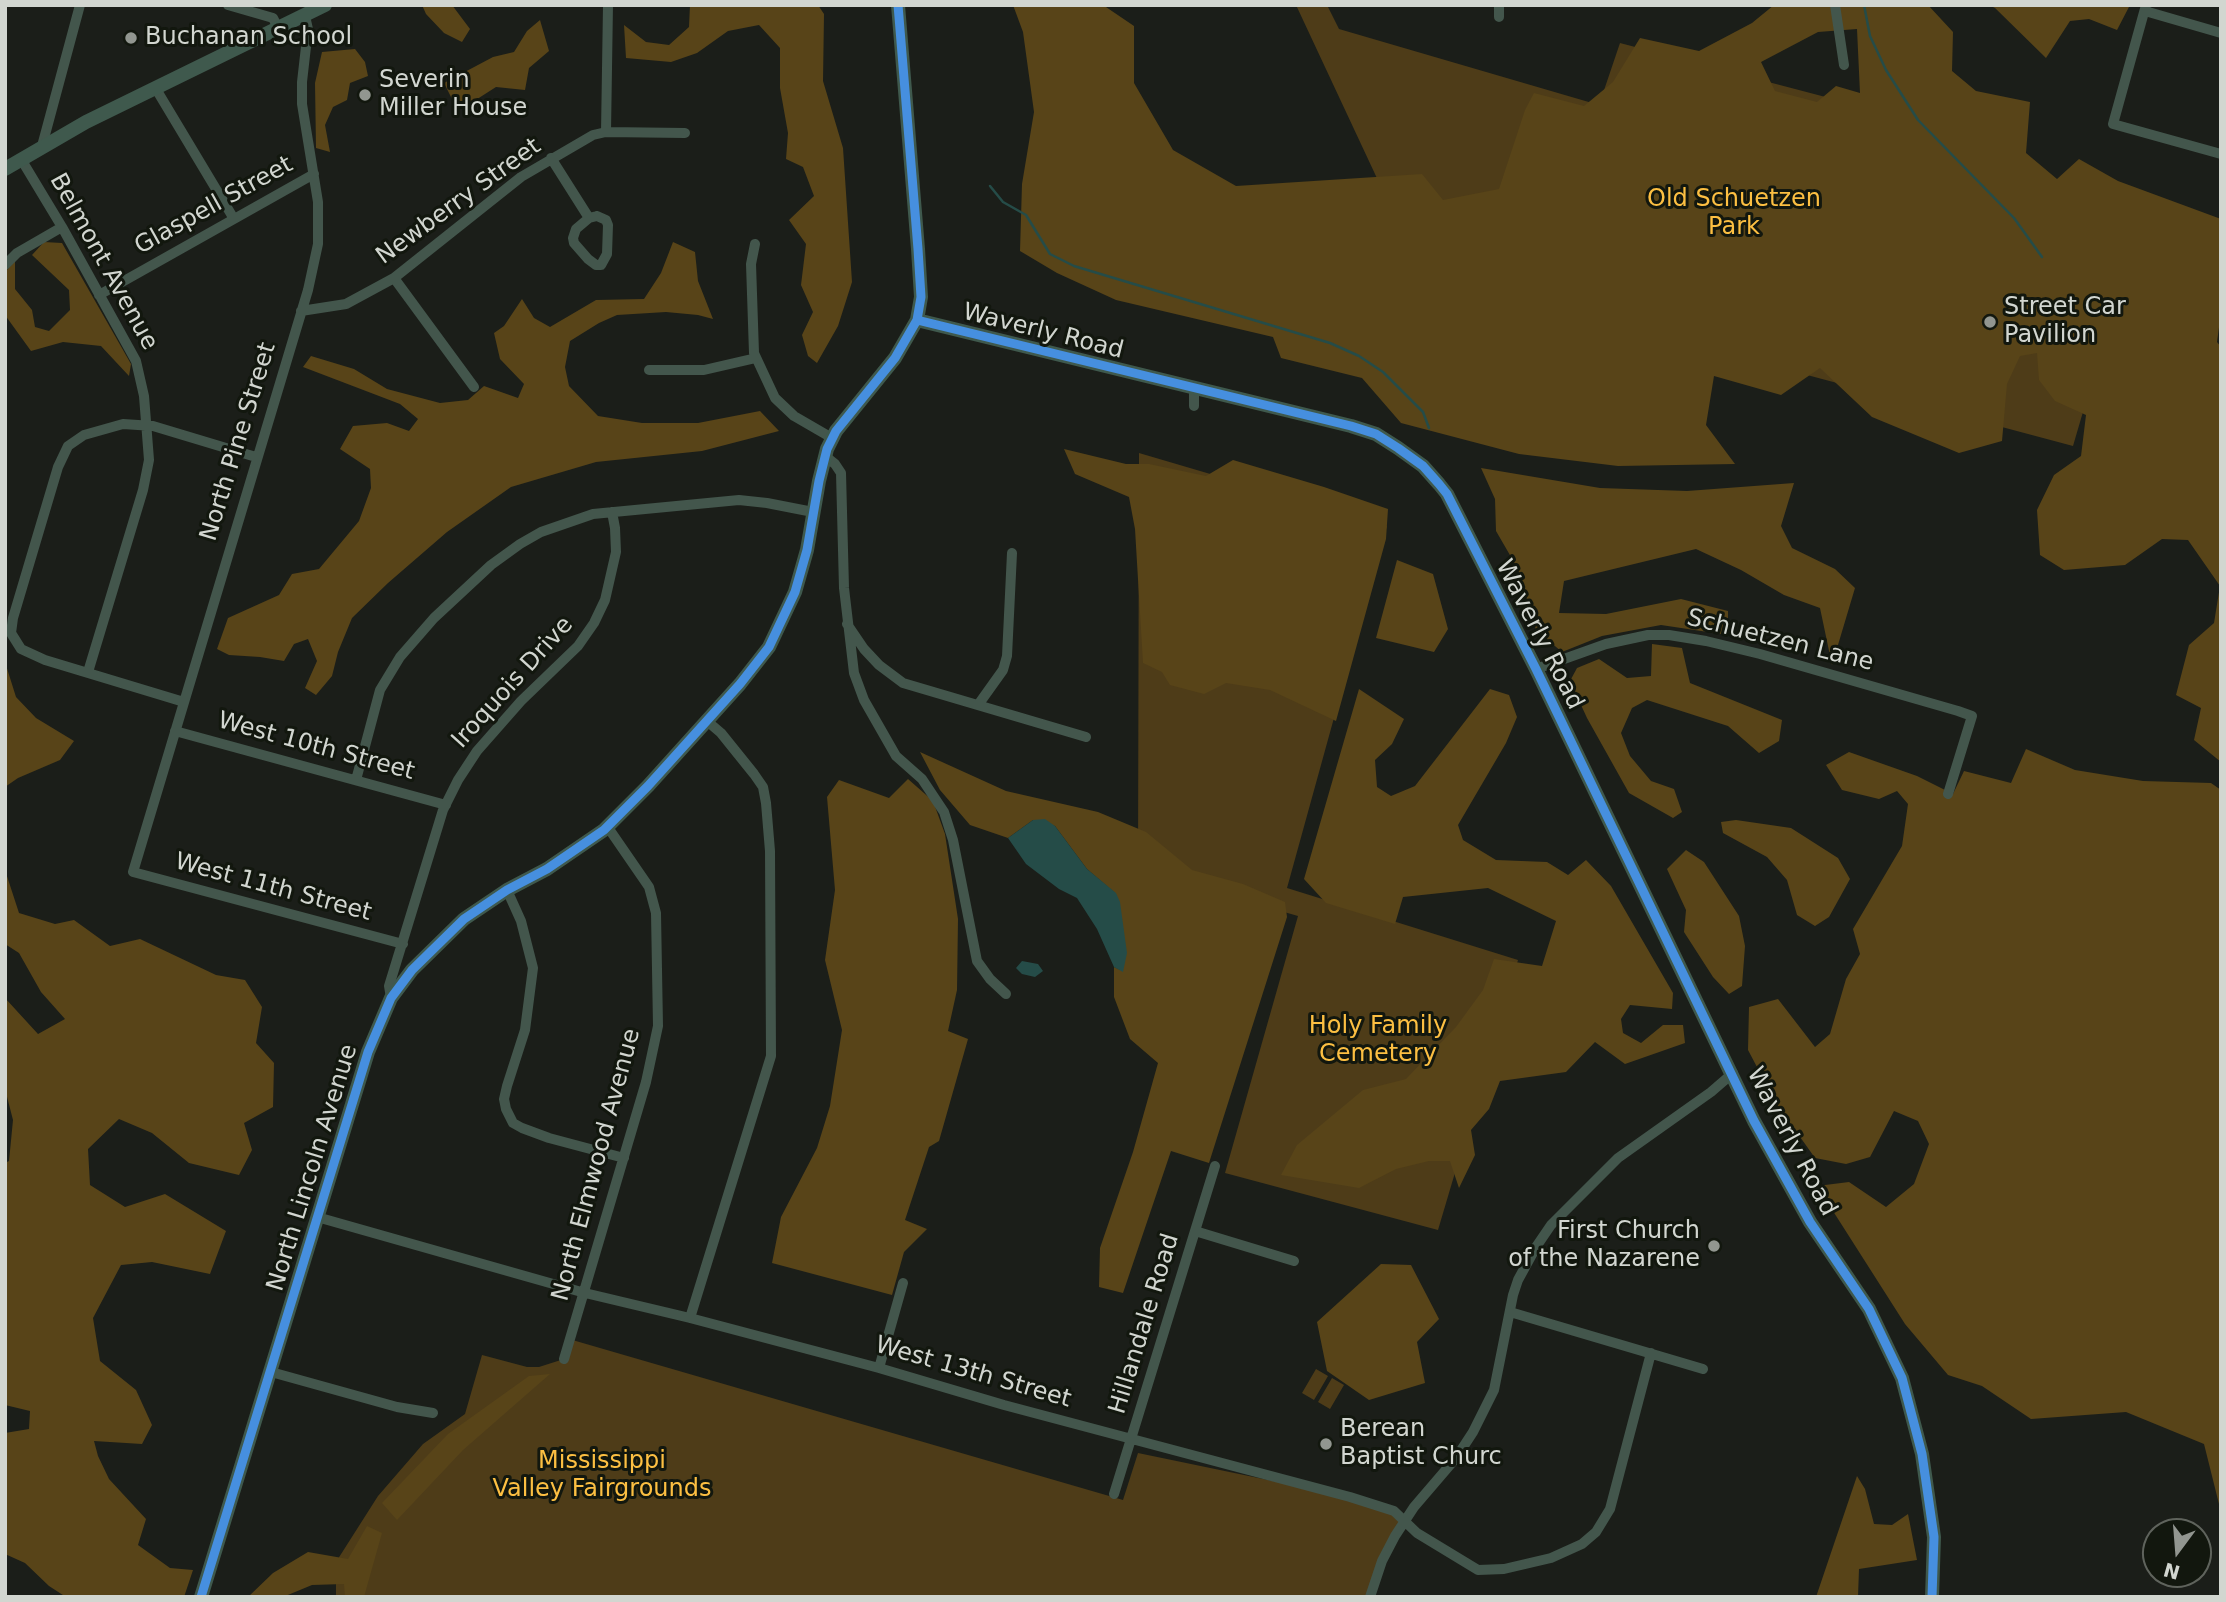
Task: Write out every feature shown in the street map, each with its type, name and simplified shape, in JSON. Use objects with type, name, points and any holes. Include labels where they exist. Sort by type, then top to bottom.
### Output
[{"type":"street","points":[[42,146],[80,5]]},
{"type":"street","points":[[228,5],[273,18],[278,27]]},
{"type":"street","points":[[5,169],[86,122],[325,5]]},
{"type":"street","points":[[606,132],[608,5]]},
{"type":"street","points":[[898,5],[921,297],[917,320]]},
{"type":"street","points":[[1499,5],[1499,17]]},
{"type":"street","points":[[1835,5],[1844,65]]},
{"type":"street","points":[[2221,33],[2145,8],[2113,124],[2221,154]]},
{"type":"street","name":"North Pine Street","points":[[133,872],[301,311],[318,244],[318,201],[302,104],[308,29],[305,16]]},
{"type":"street","points":[[156,89],[234,219]]},
{"type":"street","name":"Newberry Street","points":[[301,311],[346,304],[394,278],[492,198],[551,158],[593,135],[606,132],[685,133]]},
{"type":"street","points":[[551,158],[589,219]]},
{"type":"street","name":"Belmont Avenue","points":[[21,159],[136,361],[147,426],[149,460],[144,490],[88,672]]},
{"type":"street","name":"Glaspell Street","points":[[99,295],[314,174]]},
{"type":"street","points":[[602,217],[608,225],[607,254],[601,265],[592,263],[574,243],[573,233],[589,219],[602,217]]},
{"type":"street","points":[[5,265],[26,247],[62,227]]},
{"type":"street","points":[[755,244],[751,264],[754,353],[775,398],[794,416],[832,438]]},
{"type":"street","points":[[394,278],[474,387]]},
{"type":"street","name":"Waverly Road","points":[[917,320],[1376,434],[1423,466],[1447,494],[1536,669],[1754,1121],[1810,1222],[1869,1308],[1902,1378],[1922,1454],[1934,1537],[1932,1597]]},
{"type":"street","name":"North Lincoln Avenue","points":[[201,1597],[368,1052],[391,998],[412,970],[464,919],[507,890],[547,869],[607,826],[707,721],[769,647],[795,593],[807,550],[825,457],[832,438],[895,358],[917,320]]},
{"type":"street","points":[[649,370],[704,370],[756,358]]},
{"type":"street","points":[[1194,389],[1194,406]]},
{"type":"street","points":[[184,702],[45,660],[21,649],[11,633],[13,618],[58,467],[68,446],[84,435],[123,424],[147,426],[256,457]]},
{"type":"street","points":[[825,457],[835,464],[841,473],[844,588],[854,673],[869,709],[896,756],[922,779],[944,812],[953,840],[977,961],[990,979],[1006,994]]},
{"type":"street","points":[[356,780],[380,690],[400,657],[434,618],[491,565],[520,544],[567,521],[593,514],[740,500],[813,512]]},
{"type":"street","name":"Iroquois Drive","points":[[391,998],[389,986],[446,805],[458,780],[477,751],[522,701],[578,646],[594,623],[605,600],[616,552],[612,512]]},
{"type":"street","points":[[978,705],[1003,670],[1007,656],[1012,553]]},
{"type":"street","points":[[847,624],[879,665],[903,683],[1086,737]]},
{"type":"street","name":"Schuetzen Lane","points":[[1536,669],[1606,644],[1648,635],[1669,635],[1760,654],[1972,716],[1948,794]]},
{"type":"street","points":[[690,1318],[771,1056],[771,851],[766,803],[763,788],[754,774],[721,733],[707,721]]},
{"type":"street","name":"West 10th Street","points":[[175,731],[446,805]]},
{"type":"street","name":"North Elmwood Avenue","points":[[564,1359],[646,1082],[657,1026],[656,913],[649,887],[607,826]]},
{"type":"street","name":"West 11th Street","points":[[133,872],[403,944]]},
{"type":"street","points":[[507,890],[521,921],[533,968],[525,1030],[504,1099],[506,1109],[513,1123],[522,1128],[624,1158]]},
{"type":"street","points":[[1370,1597],[1382,1561],[1405,1522],[1456,1458],[1473,1432],[1493,1390],[1518,1280],[1551,1225],[1618,1158],[1711,1092],[1733,1073]]},
{"type":"street","name":"Hillandale Road","points":[[1114,1494],[1215,1166]]},
{"type":"street","name":"West 13th Street","points":[[317,1217],[585,1293],[879,1368],[1350,1497],[1394,1511],[1441,1549],[1478,1570],[1504,1569],[1551,1558],[1582,1544],[1596,1532],[1610,1509],[1651,1353]]},
{"type":"street","points":[[1195,1231],[1294,1261]]},
{"type":"street","points":[[879,1368],[902,1283]]},
{"type":"street","points":[[1510,1312],[1703,1369]]},
{"type":"street","points":[[271,1372],[433,1413]]},
{"type":"green space","points":[[422,5],[452,5],[470,29],[462,42],[444,33],[426,14]]},
{"type":"green space","points":[[690,5],[818,5],[824,14],[823,81],[843,148],[852,282],[838,326],[817,363],[808,356],[802,335],[813,312],[801,285],[806,244],[789,220],[814,196],[803,167],[786,159],[788,133],[780,88],[780,48],[759,25],[728,31],[697,53],[671,62],[626,58],[624,25],[646,42],[669,45],[689,27]]},
{"type":"green space","points":[[1013,5],[1103,5],[1134,26],[1134,83],[1173,150],[1236,186],[1422,174],[1443,200],[1499,189],[1525,110],[1534,93],[1584,106],[1613,82],[1640,38],[1699,51],[1752,23],[1774,5],[1928,5],[1953,32],[1952,71],[1976,91],[2030,102],[2026,153],[2057,179],[2079,159],[2118,181],[2221,219],[2221,313],[2217,342],[2221,347],[2221,762],[2194,740],[2201,708],[2176,695],[2189,645],[2214,623],[2220,586],[2188,540],[2162,539],[2125,565],[2064,570],[2040,555],[2037,510],[2054,475],[2081,456],[2086,415],[2055,401],[2039,380],[2037,353],[2020,356],[2007,384],[2002,441],[1959,453],[1872,417],[1820,368],[1781,395],[1714,376],[1706,425],[1735,464],[1618,466],[1519,454],[1401,423],[1362,378],[1281,358],[1273,337],[1116,300],[1057,273],[1020,251],[1022,184],[1034,112],[1023,32]],"holes":[[[1857,29],[1860,93],[1836,86],[1817,102],[1775,91],[1761,62],[1818,32]]]},
{"type":"green space","name":"Old Schuetzen Park","points":[[1296,5],[1327,5],[1339,29],[1599,105],[1620,43],[1875,110],[2085,405],[2073,446],[1470,285],[1454,343]]},
{"type":"green space","points":[[1989,5],[2130,5],[2117,30],[2089,19],[2070,21],[2046,58]]},
{"type":"green space","points":[[540,20],[549,51],[529,68],[525,90],[496,87],[471,103],[453,101],[444,83],[493,57],[514,52],[527,31]]},
{"type":"green space","points":[[355,49],[365,62],[368,76],[350,83],[347,100],[333,107],[325,125],[330,152],[316,148],[315,83],[322,52]]},
{"type":"green space","points":[[44,242],[62,243],[131,364],[129,376],[101,346],[63,342],[31,351],[5,315],[5,272],[15,261],[15,289],[32,310],[35,327],[49,331],[70,310],[69,290],[32,255]]},
{"type":"green space","points":[[673,242],[695,252],[698,281],[713,319],[666,312],[617,315],[599,323],[570,341],[565,367],[569,386],[598,416],[642,423],[698,423],[760,411],[779,431],[702,451],[596,462],[511,487],[447,532],[352,618],[338,652],[332,676],[316,695],[305,688],[317,661],[308,639],[294,644],[284,661],[229,655],[217,649],[228,618],[279,595],[292,574],[319,569],[359,521],[371,488],[370,469],[340,449],[353,426],[387,423],[409,431],[418,419],[400,404],[303,367],[311,356],[354,369],[387,389],[440,403],[468,400],[484,386],[518,398],[524,384],[500,359],[494,333],[504,326],[522,299],[534,318],[550,327],[596,300],[644,299],[661,273]]},
{"type":"green space","points":[[1064,449],[1126,464],[1149,464],[1206,476],[1233,460],[1388,509],[1386,539],[1336,721],[1270,690],[1226,683],[1204,694],[1170,685],[1162,672],[1143,663],[1135,529],[1129,497],[1075,474]]},
{"type":"green space","name":"Holy Family Cemetery","points":[[1139,453],[1387,526],[1287,888],[1518,960],[1438,1230],[1225,1173],[1298,916],[1138,870]]},
{"type":"green space","points":[[1481,468],[1600,488],[1687,491],[1794,483],[1781,526],[1792,548],[1835,569],[1855,588],[1832,665],[1820,608],[1784,595],[1741,570],[1696,549],[1564,581],[1559,613],[1606,614],[1681,599],[1728,611],[1728,635],[1661,625],[1602,636],[1562,652],[1536,630],[1518,569],[1496,531],[1495,499]]},
{"type":"green space","points":[[1397,560],[1433,574],[1448,629],[1434,652],[1376,638]]},
{"type":"green space","points":[[1652,644],[1682,648],[1690,683],[1782,720],[1779,741],[1759,753],[1728,726],[1647,700],[1632,708],[1621,733],[1630,756],[1651,781],[1674,789],[1682,812],[1673,818],[1629,793],[1587,718],[1570,681],[1577,668],[1599,659],[1627,678],[1651,676]]},
{"type":"green space","points":[[5,662],[16,697],[36,718],[74,741],[60,760],[18,778],[5,787]]},
{"type":"green space","points":[[1359,689],[1404,719],[1392,744],[1375,760],[1377,787],[1391,796],[1415,786],[1490,689],[1509,695],[1517,717],[1506,743],[1458,825],[1463,840],[1496,860],[1547,862],[1568,875],[1586,860],[1611,886],[1673,993],[1672,1009],[1630,1005],[1621,1019],[1623,1033],[1641,1043],[1663,1025],[1683,1025],[1685,1043],[1625,1064],[1595,1042],[1566,1072],[1500,1081],[1489,1109],[1471,1130],[1475,1155],[1459,1188],[1450,1161],[1429,1161],[1396,1169],[1359,1188],[1281,1175],[1297,1145],[1363,1090],[1406,1079],[1456,1027],[1483,990],[1494,959],[1542,966],[1556,921],[1488,888],[1403,897],[1395,924],[1326,903],[1304,879]]},
{"type":"green space","points":[[2026,749],[2075,770],[2143,781],[2211,783],[2221,790],[2221,1512],[2204,1444],[2126,1412],[2031,1419],[1982,1386],[1948,1375],[1905,1324],[1817,1186],[1849,1182],[1886,1207],[1914,1184],[1929,1144],[1918,1121],[1894,1111],[1870,1157],[1846,1164],[1815,1158],[1776,1103],[1748,1050],[1749,1007],[1778,999],[1815,1047],[1830,1034],[1846,979],[1860,954],[1853,929],[1902,846],[1908,804],[1897,791],[1879,799],[1842,790],[1826,765],[1849,752],[1917,776],[1953,794],[1964,771],[2011,783]]},
{"type":"green space","points":[[920,752],[1006,791],[1098,812],[1146,832],[1192,870],[1243,884],[1285,902],[1287,917],[1209,1163],[1171,1151],[1123,1293],[1099,1287],[1100,1248],[1133,1152],[1158,1063],[1130,1039],[1114,997],[1114,967],[1123,971],[1115,893],[1087,869],[1055,826],[1033,820],[1008,838],[970,825],[940,790]]},
{"type":"green space","points":[[908,779],[933,801],[945,834],[958,919],[957,990],[948,1031],[968,1039],[939,1141],[929,1147],[905,1220],[927,1229],[904,1252],[892,1295],[772,1263],[781,1217],[817,1148],[830,1106],[842,1030],[825,960],[835,890],[827,797],[839,780],[889,798]]},
{"type":"green space","points":[[1736,820],[1791,828],[1838,858],[1850,879],[1829,917],[1815,926],[1797,915],[1787,880],[1767,857],[1723,833],[1721,822]]},
{"type":"green space","points":[[1686,850],[1704,862],[1739,916],[1745,946],[1742,986],[1729,994],[1713,977],[1684,932],[1686,910],[1667,869]]},
{"type":"green space","points":[[5,870],[19,913],[55,924],[74,920],[110,946],[140,939],[216,975],[245,980],[262,1007],[256,1043],[274,1063],[273,1107],[244,1123],[252,1150],[239,1175],[189,1163],[152,1133],[119,1119],[88,1149],[90,1185],[125,1207],[165,1194],[226,1231],[210,1274],[152,1262],[121,1265],[93,1318],[100,1361],[136,1390],[152,1425],[142,1444],[94,1441],[98,1456],[109,1479],[146,1519],[138,1545],[170,1568],[193,1570],[184,1597],[66,1597],[49,1586],[25,1563],[5,1554],[5,1433],[29,1429],[30,1411],[5,1405],[5,1163],[9,1161],[13,1120],[5,1089],[5,998],[38,1034],[65,1019],[41,992],[19,953],[5,944]]},
{"type":"green space","points":[[1381,1264],[1411,1265],[1439,1319],[1417,1342],[1425,1383],[1369,1400],[1327,1371],[1317,1322]]},
{"type":"green space","name":"Mississippi Valley Fairgrounds","points":[[569,1339],[1123,1500],[1138,1453],[1350,1497],[1394,1511],[1405,1522],[1370,1597],[336,1597],[336,1562],[378,1496],[423,1444],[465,1414],[482,1355],[527,1367],[539,1367],[564,1359]]},
{"type":"green space","points":[[1316,1369],[1328,1376],[1314,1400],[1302,1393]]},
{"type":"green space","points":[[550,1374],[463,1450],[397,1520],[382,1503],[448,1434],[529,1376]]},
{"type":"green space","points":[[1332,1378],[1344,1385],[1330,1409],[1318,1402]]},
{"type":"green space","points":[[1857,1476],[1865,1489],[1874,1524],[1892,1525],[1908,1514],[1917,1560],[1859,1569],[1858,1597],[1816,1597]]},
{"type":"green space","points":[[367,1526],[382,1533],[364,1597],[345,1597],[344,1584],[312,1585],[283,1597],[248,1597],[273,1573],[308,1552],[348,1559]]},
{"type":"water","points":[[1045,819],[1055,826],[1087,869],[1116,893],[1120,902],[1127,953],[1123,972],[1114,967],[1097,929],[1077,898],[1059,889],[1026,864],[1008,838],[1033,820]]},
{"type":"water","points":[[1022,961],[1038,964],[1043,971],[1035,977],[1022,974],[1016,968]]},
{"type":"waterway","points":[[1864,5],[1870,36],[1886,70],[1918,120],[2014,218],[2042,257]]},
{"type":"waterway","points":[[990,186],[1003,202],[1026,215],[1050,254],[1074,266],[1330,343],[1359,356],[1383,372],[1423,412],[1429,428]]},
{"type":"cycle path","points":[[201,1597],[368,1052],[391,998],[412,970],[464,919],[507,890],[547,869],[604,830],[648,786],[740,684],[769,647],[795,592],[807,550],[827,449],[836,431],[895,358],[917,320],[921,297],[898,5]]},
{"type":"cycle path","points":[[917,320],[1376,434],[1423,466],[1447,494],[1536,669],[1754,1121],[1810,1222],[1869,1309],[1902,1378],[1922,1454],[1934,1537],[1932,1597]]},
{"type":"place","name":"Buchanan School","points":[[131,38]]},
{"type":"place","name":"Severin Miller House","points":[[365,95]]},
{"type":"place","name":"Street Car Pavilion","points":[[1990,322]]},
{"type":"place","name":"First Church of the Nazarene","points":[[1714,1246]]},
{"type":"place","name":"Berean Baptist Churc","points":[[1326,1444]]}]
